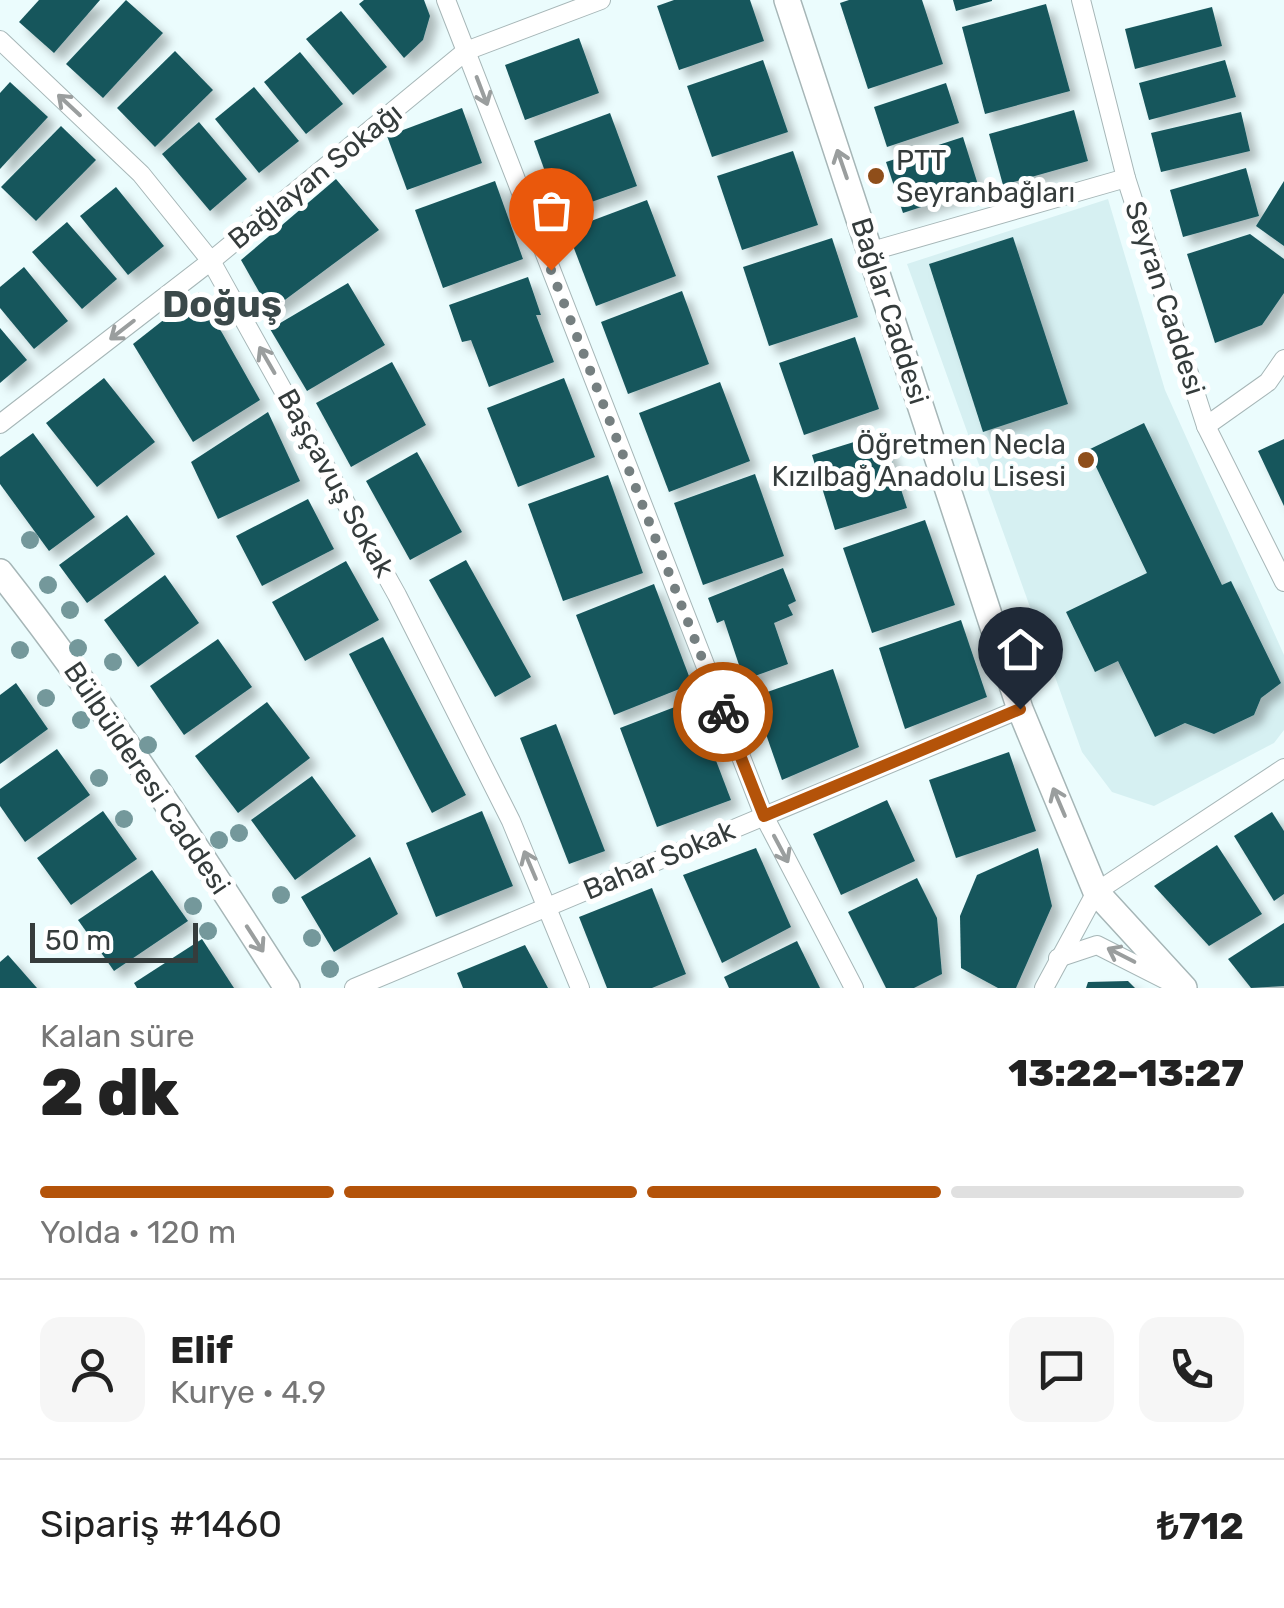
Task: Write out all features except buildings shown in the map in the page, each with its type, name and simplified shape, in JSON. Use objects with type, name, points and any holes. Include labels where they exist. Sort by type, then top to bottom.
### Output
[{"type":"main road","name":"Bağlar Caddesi","points":[[787,0],[1020,709],[1096,892],[1182,988]]},
{"type":"main road","name":"Bülbülderesi Caddesi","points":[[0,572],[42,625],[209,866],[287,988]]},
{"type":"street","points":[[446,0],[764,816],[854,988]]},
{"type":"street","name":"Bağlayan Sokağı","points":[[0,424],[211,262],[466,51],[602,0]]},
{"type":"street","name":"Seyran Caddesi","points":[[1081,0],[1126,178],[1206,426],[1284,582]]},
{"type":"street","name":"Başçavuş Sokak","points":[[0,40],[141,174],[211,262],[398,595],[511,821],[580,988]]},
{"type":"street","points":[[872,251],[1126,178]]},
{"type":"street","points":[[1206,426],[1268,382],[1284,359]]},
{"type":"street","name":"Bahar Sokak","points":[[354,988],[1020,709]]},
{"type":"street","points":[[1044,988],[1096,892],[1284,768]]},
{"type":"street","name":"Bağlar Caddesi","points":[[1058,958],[1086,946],[1110,948],[1182,988]]},
{"type":"shaded area","name":"Öğretmen Necla Kızılbağ Anadolu Lisesi","points":[[1108,199],[1165,390],[1284,655],[1284,730],[1274,743],[1154,806],[1112,792],[1082,752],[907,264]]},
{"type":"way so far","points":[[551,270],[723,712]]},
{"type":"place","name":"PTT Seyranbağları","points":[[876,176]]},
{"type":"place","name":"Öğretmen Necla Kızılbağ Anadolu Lisesi","points":[[1086,460]]},
{"type":"district","name":"Doğuş","points":[[222,304]]},
{"type":"route","points":[[723,712],[764,816],[1020,709]]}]
